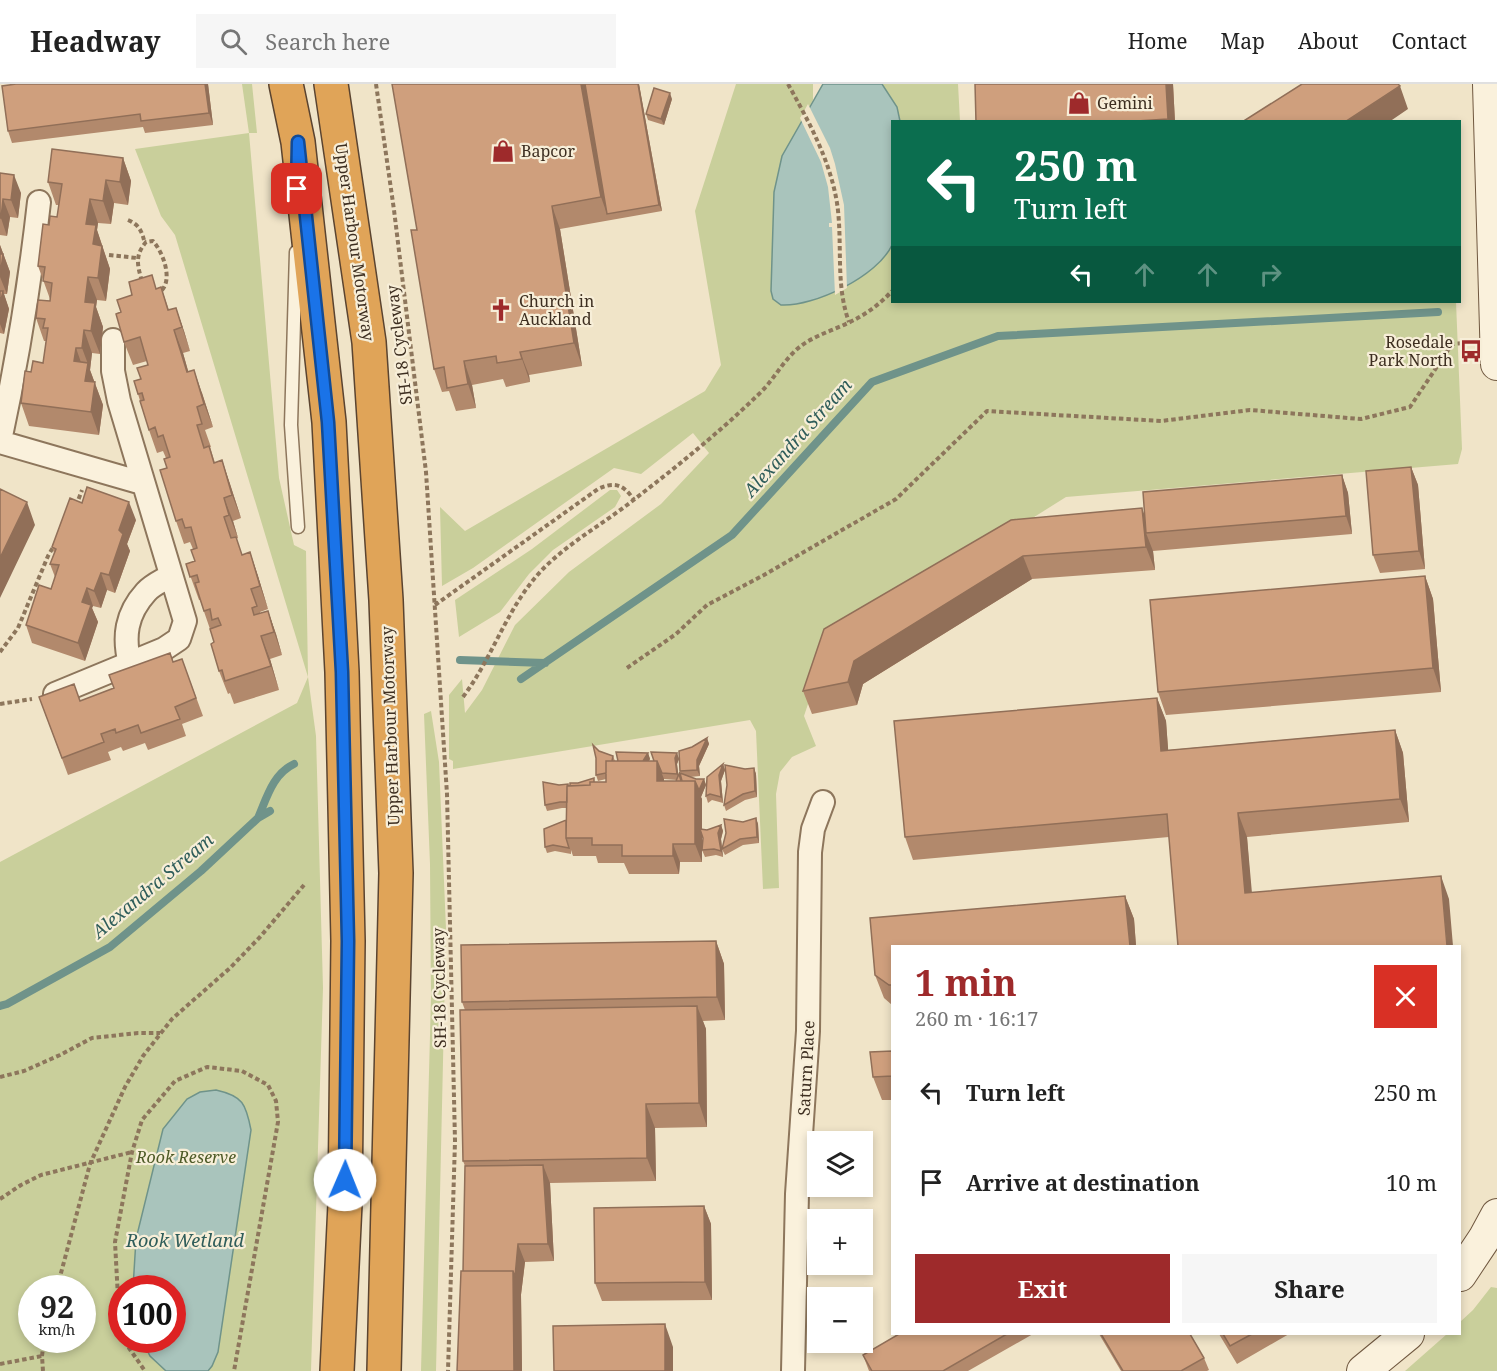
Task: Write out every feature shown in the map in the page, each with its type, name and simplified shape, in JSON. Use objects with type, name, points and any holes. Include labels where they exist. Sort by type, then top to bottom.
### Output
[{"type":"highway","points":[[286,84],[298,142],[328,422],[342,672],[347,965],[345,1204],[337,1371]]},
{"type":"highway","name":"Upper Harbour Motorway","points":[[331,84],[369,342],[386,600],[396,873],[384,1371]]},
{"type":"main road","points":[[1489,84],[1497,364]]},
{"type":"main road","points":[[1461,1274],[1493,1235]]},
{"type":"main road","points":[[1363,1371],[1407,1335]]},
{"type":"street","points":[[39,202],[32,268],[14,378],[0,441],[142,483]]},
{"type":"street","points":[[55,693],[164,649],[179,639],[185,621],[142,483],[112,371],[112,340]]},
{"type":"street","points":[[130,664],[125,645],[134,609],[147,591],[170,576]]},
{"type":"street","name":"Saturn Place","points":[[793,1371],[797,1194],[808,1031],[810,852],[813,829],[823,802]]},
{"type":"lane","points":[[298,142],[291,425],[298,527]]},
{"type":"path","name":"SH-18 Cycleway","points":[[376,84],[426,472],[447,794],[454,1129],[448,1371]]},
{"type":"path","points":[[788,84],[819,142],[832,181],[838,215],[841,296],[849,322]]},
{"type":"path","points":[[128,220],[136,223],[141,229],[145,243]]},
{"type":"path","points":[[143,288],[137,258],[145,243],[153,241],[159,248],[166,273],[164,290],[157,294]]},
{"type":"path","points":[[109,255],[137,258]]},
{"type":"path","points":[[463,698],[475,682],[519,599],[542,570],[593,528],[634,500],[755,397],[793,353],[806,342],[875,308],[891,292]]},
{"type":"path","points":[[627,668],[676,634],[707,605],[896,499],[987,411],[1161,422],[1250,410],[1361,419],[1410,407],[1452,344],[1466,343]]},
{"type":"path","points":[[72,514],[91,469]]},
{"type":"path","points":[[435,605],[598,489],[610,484],[619,485],[627,489],[634,500]]},
{"type":"path","points":[[0,652],[18,628],[48,556],[60,535]]},
{"type":"path","points":[[0,713],[1,705],[55,693]]},
{"type":"path","points":[[60,1275],[90,1164],[125,1087],[160,1033],[172,1019],[203,993],[252,945],[304,885]]},
{"type":"path","points":[[0,1077],[24,1071],[92,1038],[160,1033]]},
{"type":"path","points":[[116,1275],[115,1242],[132,1152],[142,1120],[175,1081],[207,1067],[242,1071],[268,1085],[276,1101],[278,1122],[234,1371]]},
{"type":"path","points":[[0,1199],[21,1185],[41,1176],[132,1152]]},
{"type":"path","points":[[42,1353],[43,1371]]},
{"type":"path","points":[[132,1353],[145,1371]]},
{"type":"path","points":[[0,1364],[42,1356]]},
{"type":"green space","points":[[242,84],[252,84],[257,133],[249,133]]},
{"type":"green space","points":[[736,84],[813,84],[813,100],[804,118],[891,249],[891,303],[1456,303],[1462,449],[1458,464],[1066,497],[827,647],[804,716],[816,746],[792,757],[780,772],[776,794],[779,888],[763,889],[756,731],[750,720],[453,769],[453,761],[449,759],[449,695],[462,679],[465,713],[482,690],[515,625],[569,572],[661,504],[709,453],[693,433],[641,474],[614,468],[473,568],[442,586],[440,507],[465,531],[705,391],[721,365],[695,211]]},
{"type":"green space","points":[[882,84],[958,84],[960,120],[900,120],[897,107]]},
{"type":"green space","points":[[249,133],[279,478],[294,545],[306,551],[308,677],[175,235],[161,216],[135,149]]},
{"type":"green space","points":[[610,490],[617,490],[621,496],[615,507],[553,550],[529,574],[500,612],[459,637],[455,600],[532,549]]},
{"type":"green space","name":"Rook Reserve","points":[[308,677],[316,736],[323,988],[311,1371],[0,1371],[0,862],[297,703]]},
{"type":"green space","points":[[431,711],[439,762],[446,929],[436,1371],[421,1371],[431,998],[430,864],[424,714]]},
{"type":"green space","points":[[1491,1287],[1497,1288],[1497,1371],[1405,1371],[1446,1335],[1461,1335],[1461,1321]]},
{"type":"water","points":[[823,84],[882,84],[897,107],[900,120],[891,120],[891,247],[885,257],[859,278],[827,295],[810,301],[781,305],[773,299],[771,291],[774,192],[782,156]]},
{"type":"water","name":"Rook Wetland","points":[[216,1090],[238,1098],[245,1108],[251,1130],[218,1352],[208,1371],[166,1371],[148,1353],[186,1353],[186,1275],[134,1275],[136,1239],[163,1129],[187,1099],[200,1092]]},
{"type":"pier","points":[[808,104],[830,148],[844,205],[847,288],[835,295],[828,187],[821,162],[800,118]]},
{"type":"building","points":[[16,84],[205,84],[209,113],[141,121],[140,114],[8,131],[2,86]]},
{"type":"building","name":"Bapcor","points":[[392,84],[581,84],[601,197],[552,206],[574,343],[520,352],[522,359],[497,363],[496,356],[464,361],[468,384],[447,388],[444,367],[434,369],[411,230],[417,230]]},
{"type":"building","points":[[585,84],[638,84],[659,205],[607,214]]},
{"type":"building","name":"Gemini","points":[[975,84],[1166,84],[1168,119],[976,120]]},
{"type":"building","points":[[1302,84],[1398,84],[1400,86],[1348,120],[1245,120]]},
{"type":"building","points":[[654,88],[670,93],[661,119],[646,114]]},
{"type":"building","points":[[52,149],[123,158],[120,182],[106,180],[103,201],[90,199],[86,224],[96,225],[93,244],[102,246],[98,278],[88,277],[85,302],[95,303],[91,331],[84,330],[82,348],[76,348],[74,361],[88,363],[85,381],[95,382],[91,412],[21,403],[25,371],[31,372],[33,361],[43,363],[48,328],[43,328],[45,319],[36,318],[38,300],[50,301],[52,283],[43,281],[45,267],[38,266],[43,224],[49,225],[50,216],[57,217],[62,184],[48,182]]},
{"type":"building","points":[[0,173],[14,175],[11,200],[3,199],[1,218],[0,218]]},
{"type":"building","points":[[0,254],[3,254],[0,277]]},
{"type":"building","points":[[152,275],[156,289],[161,287],[168,310],[176,308],[182,327],[174,330],[187,372],[194,370],[204,404],[197,407],[202,424],[197,425],[204,448],[209,446],[214,463],[222,460],[232,495],[224,498],[229,515],[224,517],[231,538],[236,537],[242,555],[250,552],[260,586],[251,589],[257,606],[252,608],[254,615],[268,611],[274,632],[261,636],[271,666],[225,681],[222,670],[219,671],[211,644],[214,642],[210,629],[221,625],[218,618],[212,620],[210,609],[204,611],[195,583],[199,582],[197,575],[190,577],[186,564],[195,561],[191,550],[197,548],[191,527],[185,528],[182,519],[176,521],[160,470],[167,468],[164,459],[170,457],[163,435],[158,437],[155,427],[149,430],[140,401],[144,400],[142,393],[138,394],[134,381],[141,379],[137,368],[148,365],[140,337],[124,342],[116,314],[121,312],[117,300],[132,295],[129,282]]},
{"type":"building","points":[[1411,467],[1419,551],[1373,555],[1366,471]]},
{"type":"building","points":[[1342,475],[1346,516],[1146,533],[1143,492]]},
{"type":"building","points":[[87,487],[129,502],[119,530],[123,534],[109,575],[101,573],[94,591],[87,588],[82,602],[91,605],[78,643],[26,625],[39,585],[51,589],[59,565],[50,564],[56,549],[52,547],[70,498],[82,503]]},
{"type":"building","points":[[0,489],[27,502],[0,558]]},
{"type":"building","points":[[1142,508],[1146,547],[1023,556],[854,661],[848,682],[803,691],[824,629],[1011,520]]},
{"type":"building","points":[[1425,576],[1433,668],[1158,692],[1150,600]]},
{"type":"building","points":[[170,653],[173,662],[182,659],[196,698],[175,707],[180,719],[141,733],[138,725],[116,733],[115,729],[101,734],[104,742],[62,758],[39,697],[74,684],[80,701],[114,688],[109,675]]},
{"type":"building","points":[[1157,698],[1161,751],[1395,730],[1400,799],[1238,813],[1245,893],[1441,876],[1447,945],[1178,945],[1167,814],[905,837],[894,721]]},
{"type":"building","points":[[707,738],[697,760],[697,770],[680,771],[679,751],[692,747]]},
{"type":"building","points":[[593,745],[599,751],[613,756],[612,761],[606,761],[606,773],[596,775]]},
{"type":"building","points":[[616,752],[648,753],[643,761],[618,761]]},
{"type":"building","points":[[651,752],[677,753],[675,758],[677,774],[662,773]]},
{"type":"building","points":[[606,761],[657,761],[657,781],[695,781],[695,844],[673,844],[673,856],[622,856],[622,845],[592,845],[592,838],[566,838],[567,786],[606,782]]},
{"type":"building","points":[[723,764],[719,775],[721,797],[710,794],[706,796],[707,777]]},
{"type":"building","points":[[725,765],[745,769],[754,768],[755,791],[743,794],[724,805],[727,785]]},
{"type":"building","points":[[680,773],[696,779],[704,779],[699,790],[695,781],[682,781]]},
{"type":"building","points":[[594,778],[594,782],[590,782],[590,785],[570,786],[570,783]]},
{"type":"building","points":[[543,782],[568,784],[567,802],[545,805]]},
{"type":"building","points":[[756,818],[757,837],[740,839],[722,849],[726,833],[724,819],[743,822]]},
{"type":"building","points":[[566,820],[566,838],[569,848],[553,845],[545,847],[544,829]]},
{"type":"building","points":[[721,825],[718,833],[721,851],[702,850],[703,838],[700,829],[707,830]]},
{"type":"building","points":[[1125,896],[1130,945],[891,945],[891,985],[889,985],[875,975],[870,918]]},
{"type":"building","points":[[716,941],[717,997],[462,1002],[461,945]]},
{"type":"building","points":[[697,1006],[699,1103],[646,1104],[647,1158],[463,1161],[460,1010]]},
{"type":"building","points":[[891,1051],[891,1076],[873,1077],[870,1052]]},
{"type":"building","points":[[543,1165],[548,1244],[518,1244],[515,1277],[513,1271],[463,1271],[465,1166]]},
{"type":"building","points":[[704,1206],[705,1282],[595,1283],[594,1208]]},
{"type":"building","points":[[461,1271],[513,1271],[514,1371],[457,1371]]},
{"type":"building","points":[[665,1324],[665,1371],[554,1371],[553,1326]]},
{"type":"building","points":[[897,1335],[1005,1335],[943,1371],[872,1371],[863,1355],[873,1353],[873,1349]]},
{"type":"building","points":[[1102,1335],[1191,1335],[1204,1358],[1181,1371],[1123,1371]]},
{"type":"building","points":[[1224,1335],[1250,1335],[1230,1346]]},
{"type":"waterway","name":"Alexandra Stream","points":[[521,679],[732,535],[872,382],[998,336],[1438,312]]},
{"type":"waterway","name":"Alexandra Stream","points":[[460,660],[545,663]]},
{"type":"waterway","name":"Alexandra Stream","points":[[258,818],[276,780],[294,764]]},
{"type":"waterway","name":"Alexandra Stream","points":[[0,1006],[110,947],[201,871],[258,818],[270,811]]},
{"type":"place","name":"Gemini","points":[[1079,103]]},
{"type":"place","name":"Bapcor","points":[[503,151]]},
{"type":"place","name":"Church in Auckland","points":[[501,310]]},
{"type":"place","name":"Rosedale Park North","points":[[1471,351]]},
{"type":"route","points":[[297,189],[298,142],[328,422],[342,672],[348,941],[345,1180]]}]
